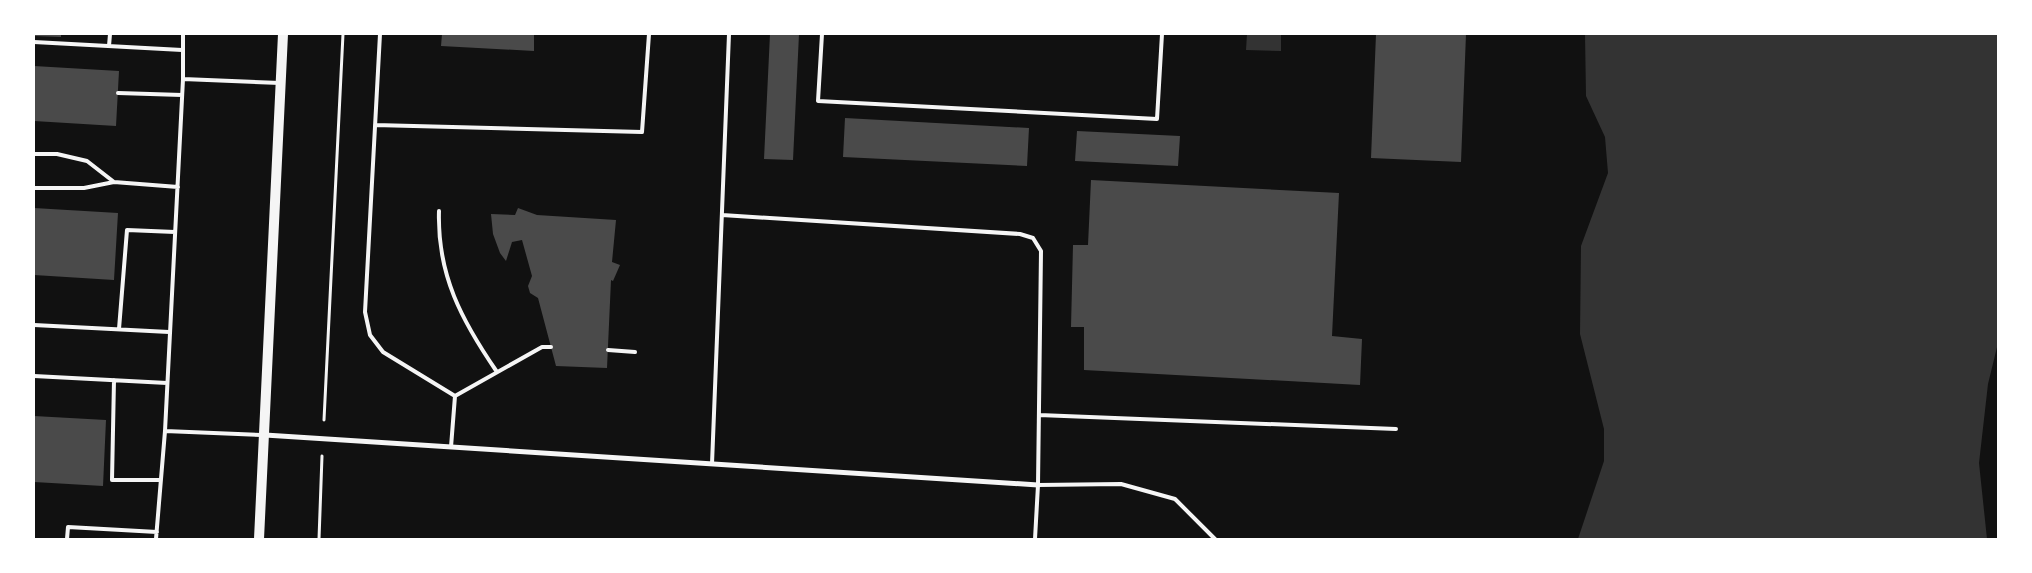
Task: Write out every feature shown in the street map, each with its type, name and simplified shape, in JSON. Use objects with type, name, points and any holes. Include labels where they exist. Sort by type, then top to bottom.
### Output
[{"type":"main road","points":[[260,539],[283,34]]},
{"type":"street","points":[[265,435],[1038,485]]},
{"type":"lane","points":[[109,46],[110,34]]},
{"type":"lane","points":[[156,539],[165,431],[183,79],[183,34]]},
{"type":"lane","points":[[380,34],[364,312],[370,335],[383,352],[455,396]]},
{"type":"lane","points":[[375,125],[642,132],[649,34]]},
{"type":"lane","points":[[712,464],[729,34]]},
{"type":"lane","points":[[822,34],[818,101],[1157,119],[1162,34]]},
{"type":"lane","points":[[34,42],[182,50]]},
{"type":"lane","points":[[183,79],[222,79],[281,83]]},
{"type":"lane","points":[[118,92],[182,95]]},
{"type":"lane","points":[[34,154],[57,154],[87,160],[114,182]]},
{"type":"lane","points":[[34,188],[84,188],[114,182],[178,186]]},
{"type":"lane","points":[[439,211],[438,239],[456,304],[476,342],[497,372]]},
{"type":"lane","points":[[722,215],[1010,233],[1033,238],[1041,251],[1038,485],[1035,539]]},
{"type":"lane","points":[[119,329],[127,230],[175,232]]},
{"type":"lane","points":[[34,325],[169,332]]},
{"type":"lane","points":[[455,396],[542,347],[551,347]]},
{"type":"lane","points":[[608,350],[634,352]]},
{"type":"lane","points":[[34,376],[167,383]]},
{"type":"lane","points":[[114,380],[112,480],[161,480]]},
{"type":"lane","points":[[451,447],[455,396]]},
{"type":"lane","points":[[1039,415],[1396,430]]},
{"type":"lane","points":[[165,431],[265,435]]},
{"type":"lane","points":[[1038,485],[1121,484],[1175,499],[1215,539]]},
{"type":"lane","points":[[67,539],[68,527],[157,532]]},
{"type":"path","points":[[319,539],[343,34]]},
{"type":"shaded area","points":[[1247,34],[1281,34],[1281,51],[1246,50]]},
{"type":"shaded area","points":[[1585,34],[1998,34],[1998,343],[1988,384],[1979,463],[1987,539],[1578,539],[1604,461],[1604,429],[1580,334],[1581,246],[1608,173],[1605,137],[1586,96]]},
{"type":"building","points":[[34,34],[61,34],[61,37],[34,36]]},
{"type":"building","points":[[442,34],[534,34],[534,51],[441,46]]},
{"type":"building","points":[[770,34],[799,34],[793,160],[764,159]]},
{"type":"building","points":[[1376,34],[1466,34],[1461,162],[1371,158]]},
{"type":"building","points":[[34,66],[119,71],[116,126],[34,121]]},
{"type":"building","points":[[845,118],[1029,128],[1027,166],[843,157]]},
{"type":"building","points":[[1077,131],[1180,136],[1178,166],[1075,161]]},
{"type":"building","points":[[1091,180],[1339,193],[1332,336],[1362,339],[1360,385],[1084,370],[1084,327],[1071,327],[1073,245],[1088,245]]},
{"type":"building","points":[[34,208],[118,213],[114,280],[34,275]]},
{"type":"building","points":[[518,208],[537,215],[616,220],[612,262],[620,265],[613,281],[611,280],[607,368],[556,366],[538,298],[530,293],[528,286],[532,276],[522,240],[512,242],[506,261],[500,253],[493,234],[491,214],[515,215]]},
{"type":"building","points":[[34,416],[106,420],[103,486],[34,482]]}]
